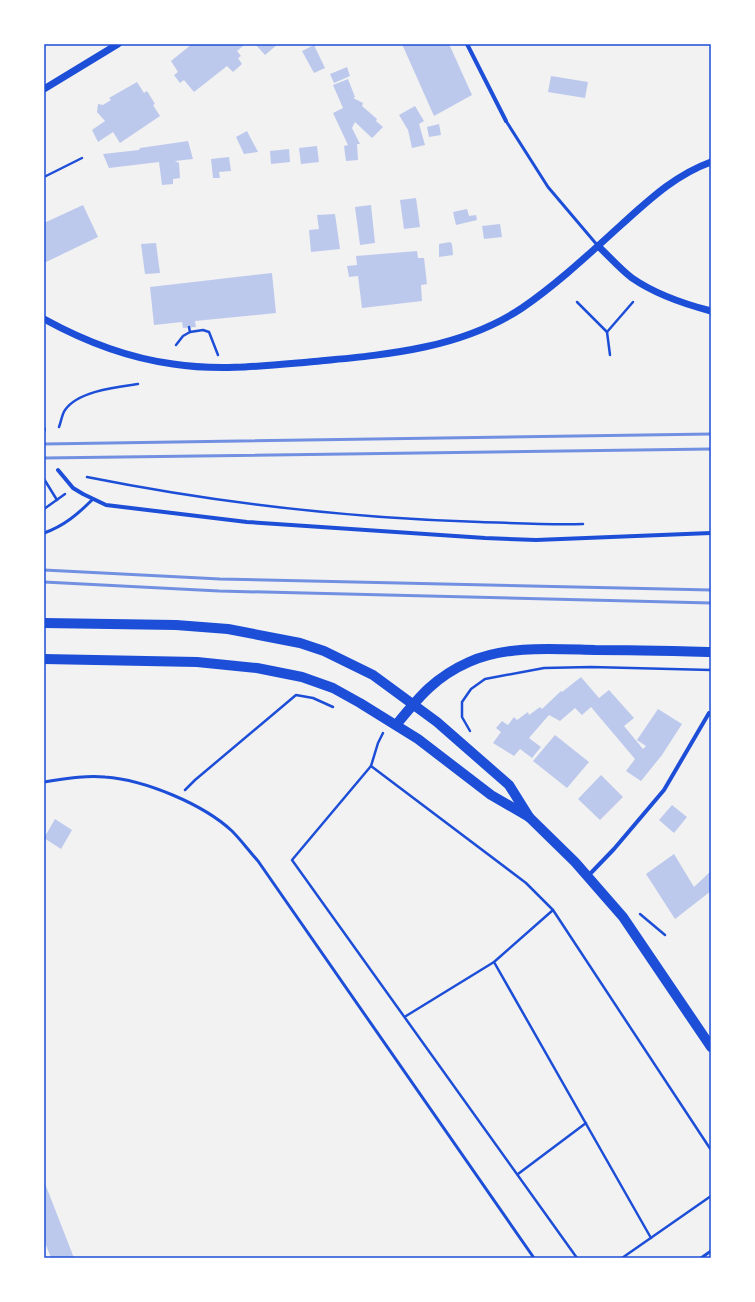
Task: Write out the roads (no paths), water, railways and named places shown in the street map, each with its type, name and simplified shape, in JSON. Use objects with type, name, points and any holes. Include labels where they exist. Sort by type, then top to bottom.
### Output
[{"type":"main road","points":[[44,623],[176,625],[228,629],[266,635],[300,643],[348,661],[373,675],[413,704],[509,785],[529,818]]},
{"type":"main road","points":[[396,725],[427,688],[458,667],[490,655],[507,652],[573,650],[711,652]]},
{"type":"main road","points":[[44,659],[197,662],[257,668],[302,677],[333,688],[418,739],[491,795],[529,818],[588,876],[634,932],[711,1047]]},
{"type":"street","points":[[44,89],[118,44]]},
{"type":"street","points":[[467,44],[506,121]]},
{"type":"street","points":[[44,320],[103,346],[150,360],[172,364],[223,368],[359,357],[419,349],[456,339],[498,322],[522,308],[598,246],[672,181],[711,162]]},
{"type":"street","points":[[598,246],[630,276],[646,286],[681,302],[711,311]]},
{"type":"street","points":[[58,470],[73,488],[106,505],[247,522],[422,535],[536,540],[711,533]]},
{"type":"street","points":[[588,876],[614,849],[664,790],[710,714]]},
{"type":"lane","points":[[506,121],[548,187],[598,246]]},
{"type":"lane","points":[[44,533],[55,529],[75,516],[93,499]]},
{"type":"lane","points":[[44,782],[80,777],[105,777],[149,786],[178,797],[206,811],[232,831],[258,861],[534,1258]]},
{"type":"lane","points":[[701,1258],[711,1251]]},
{"type":"railway","points":[[44,444],[711,434]]},
{"type":"railway","points":[[44,458],[711,449]]},
{"type":"railway","points":[[44,570],[220,579],[711,590]]},
{"type":"railway","points":[[44,582],[219,591],[711,603]]}]
